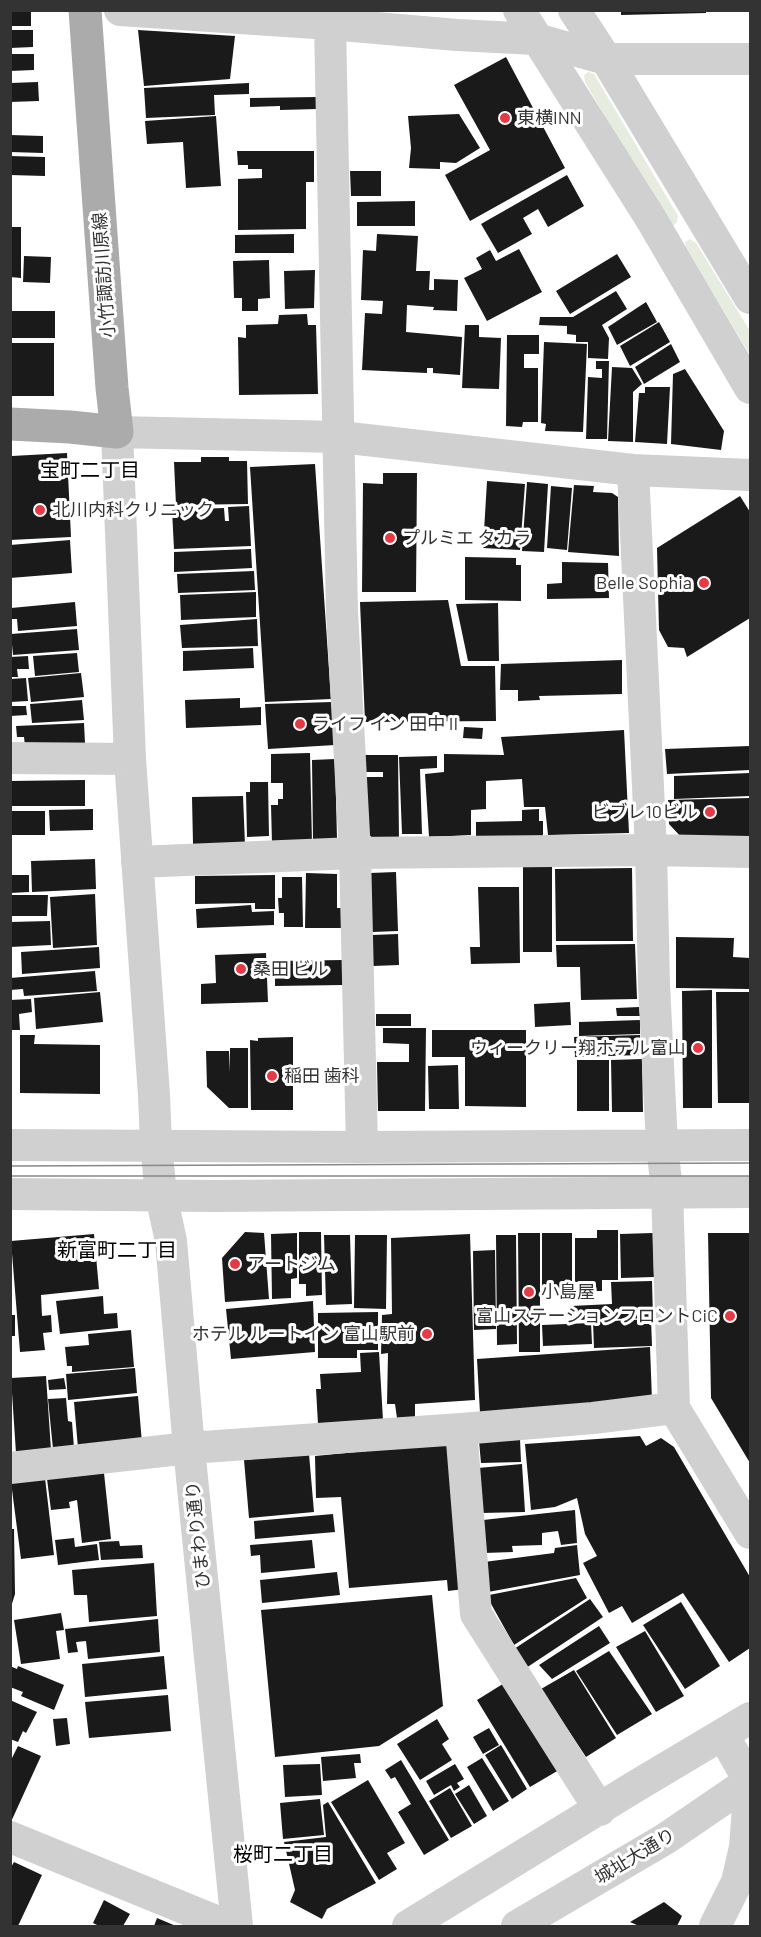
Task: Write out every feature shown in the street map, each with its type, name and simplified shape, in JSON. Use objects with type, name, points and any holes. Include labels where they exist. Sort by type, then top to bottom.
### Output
[{"type":"main road","name":"小竹諏訪川原線","points":[[85,10],[117,432]]},
{"type":"main road","points":[[10,424],[117,432]]},
{"type":"street","points":[[120,10],[536,39],[606,59],[750,59]]},
{"type":"street","points":[[519,10],[651,219],[750,387]]},
{"type":"street","points":[[574,10],[750,297]]},
{"type":"street","points":[[330,24],[342,612],[355,853],[362,1147]]},
{"type":"street","points":[[117,432],[340,438],[633,470],[750,475]]},
{"type":"street","name":"ひまわり通り","points":[[117,432],[130,759],[156,1144],[161,1196],[171,1241],[189,1448],[237,1926]]},
{"type":"street","points":[[633,470],[651,850],[654,984],[662,1145],[667,1191],[674,1408],[750,1533]]},
{"type":"street","points":[[10,758],[130,759]]},
{"type":"street","points":[[137,862],[355,853],[651,850],[750,852]]},
{"type":"street","points":[[10,1145],[156,1144],[362,1147],[750,1144]]},
{"type":"street","points":[[10,1194],[161,1196],[750,1192]]},
{"type":"street","points":[[10,1468],[189,1448],[461,1429],[593,1418],[674,1408]]},
{"type":"street","points":[[461,1429],[476,1614],[600,1810]]},
{"type":"street","points":[[408,1926],[750,1718]]},
{"type":"street","points":[[715,1926],[737,1882],[745,1847],[750,1782],[723,1735]]},
{"type":"street","name":"城址大通り","points":[[517,1926],[665,1839],[750,1782]]},
{"type":"street","points":[[10,1837],[228,1926]]},
{"type":"shaded area","points":[[588,72],[594,74],[678,216],[674,225],[667,223],[585,82],[584,75]]},
{"type":"shaded area","points":[[690,239],[696,243],[750,331],[750,355],[686,247],[685,242]]},
{"type":"building","points":[[10,10],[31,10],[31,26],[10,26]]},
{"type":"building","points":[[621,10],[706,10],[706,13],[621,15]]},
{"type":"building","points":[[10,30],[33,30],[33,47],[10,48]]},
{"type":"building","points":[[138,30],[235,36],[230,79],[144,86]]},
{"type":"building","points":[[10,54],[34,54],[34,70],[10,71]]},
{"type":"building","name":"東横INN","points":[[506,57],[565,168],[470,221],[445,175],[490,150],[454,85]]},
{"type":"building","points":[[38,82],[39,101],[10,102],[10,83]]},
{"type":"building","points":[[249,83],[249,94],[214,95],[215,115],[146,118],[144,88]]},
{"type":"building","points":[[317,97],[317,109],[280,110],[280,106],[250,107],[250,98]]},
{"type":"building","points":[[459,114],[480,148],[456,163],[440,162],[440,169],[409,168],[411,148],[408,116]]},
{"type":"building","points":[[216,116],[221,186],[186,188],[183,142],[147,144],[145,121]]},
{"type":"building","points":[[10,135],[43,136],[43,153],[10,152]]},
{"type":"building","points":[[237,151],[314,151],[314,182],[306,182],[306,229],[238,230],[238,179],[262,178],[262,169],[248,169],[248,165],[238,165]]},
{"type":"building","points":[[10,156],[45,157],[45,176],[10,175]]},
{"type":"building","points":[[350,171],[381,171],[381,196],[351,196]]},
{"type":"building","points":[[567,175],[584,206],[548,227],[538,209],[523,218],[532,234],[498,253],[481,224]]},
{"type":"building","points":[[415,201],[415,226],[357,226],[357,202]]},
{"type":"building","points":[[10,227],[21,227],[21,278],[10,277]]},
{"type":"building","points":[[294,234],[294,253],[235,253],[235,235]]},
{"type":"building","points":[[377,234],[418,236],[416,271],[430,271],[429,290],[434,290],[434,279],[458,280],[457,311],[433,310],[434,307],[407,305],[406,332],[462,337],[460,375],[433,373],[433,368],[427,368],[427,373],[362,370],[365,313],[382,314],[383,301],[361,300],[363,250],[376,251]]},
{"type":"building","points":[[519,249],[542,292],[487,321],[464,278],[482,269],[476,258],[490,250],[496,261]]},
{"type":"building","points":[[617,254],[631,277],[570,314],[556,291]]},
{"type":"building","points":[[24,256],[51,257],[50,283],[23,282]]},
{"type":"building","points":[[269,260],[270,298],[258,299],[258,311],[242,311],[242,298],[234,298],[233,261]]},
{"type":"building","points":[[315,270],[314,308],[285,309],[284,271]]},
{"type":"building","points":[[616,291],[627,309],[602,325],[609,338],[608,359],[588,358],[588,342],[576,342],[576,335],[567,334],[567,326],[539,325],[540,317],[573,317]]},
{"type":"building","points":[[646,302],[657,322],[617,345],[608,327]]},
{"type":"building","points":[[10,311],[55,311],[55,338],[10,338]]},
{"type":"building","points":[[307,314],[308,325],[316,325],[318,394],[239,395],[238,337],[246,338],[246,325],[278,324],[279,315]]},
{"type":"building","points":[[659,322],[670,342],[630,366],[620,346]]},
{"type":"building","points":[[465,325],[479,325],[479,337],[501,338],[499,389],[462,388]]},
{"type":"building","points":[[507,335],[539,335],[539,354],[524,354],[524,368],[538,368],[538,422],[523,422],[522,427],[506,426]]},
{"type":"building","points":[[544,342],[587,344],[583,432],[545,431],[546,424],[541,423]]},
{"type":"building","points":[[10,343],[54,343],[54,396],[10,396]]},
{"type":"building","points":[[671,344],[680,362],[644,384],[635,367]]},
{"type":"building","points":[[596,361],[609,361],[607,439],[586,439],[588,377],[602,378],[602,369],[596,369]]},
{"type":"building","points":[[612,367],[632,368],[642,384],[633,392],[633,442],[608,441]]},
{"type":"building","points":[[685,369],[724,431],[721,450],[671,444],[673,374]]},
{"type":"building","points":[[645,387],[670,387],[667,444],[635,442],[639,393],[645,393]]},
{"type":"building","name":"北川内科クリニック","points":[[67,453],[71,537],[10,540],[12,456]]},
{"type":"building","points":[[201,457],[229,457],[229,461],[247,461],[248,504],[176,505],[174,462],[201,462]]},
{"type":"building","points":[[315,464],[331,699],[265,702],[250,467]]},
{"type":"building","name":"プルミエ タカラ","points":[[383,473],[417,473],[416,592],[362,592],[363,483],[383,484]]},
{"type":"building","points":[[487,481],[525,484],[520,550],[483,548]]},
{"type":"building","points":[[527,482],[548,484],[544,552],[522,551]]},
{"type":"building","points":[[574,485],[594,486],[593,492],[612,493],[618,497],[619,556],[568,552]]},
{"type":"building","points":[[551,486],[572,488],[567,550],[547,548]]},
{"type":"building","name":"Belle Sophia","points":[[740,496],[750,512],[750,618],[687,657],[684,648],[668,647],[659,630],[657,548]]},
{"type":"building","points":[[249,506],[251,546],[174,549],[172,510],[224,508],[225,521],[229,521],[228,507]]},
{"type":"building","points":[[70,540],[72,573],[10,578],[10,545]]},
{"type":"building","points":[[251,549],[252,568],[174,572],[174,552]]},
{"type":"building","points":[[465,557],[516,558],[516,565],[521,565],[521,601],[465,600]]},
{"type":"building","points":[[562,562],[608,563],[609,598],[547,599],[547,584],[562,583]]},
{"type":"building","points":[[254,571],[255,590],[178,593],[177,574]]},
{"type":"building","points":[[256,592],[256,617],[181,620],[180,595]]},
{"type":"building","points":[[448,600],[461,666],[495,666],[496,721],[365,722],[360,602]]},
{"type":"building","points":[[75,602],[77,626],[18,631],[17,619],[12,619],[11,608]]},
{"type":"building","points":[[498,603],[499,661],[468,661],[456,604]]},
{"type":"building","points":[[257,619],[258,646],[182,648],[180,625]]},
{"type":"building","points":[[77,629],[79,650],[13,655],[11,634]]},
{"type":"building","points":[[253,648],[254,668],[183,671],[183,651]]},
{"type":"building","points":[[77,653],[79,672],[35,676],[33,656]]},
{"type":"building","points":[[28,656],[29,669],[17,669],[18,677],[10,677],[10,657]]},
{"type":"building","points":[[622,660],[622,694],[539,696],[540,700],[518,701],[518,690],[500,690],[501,664]]},
{"type":"building","points":[[81,673],[84,697],[31,702],[28,678]]},
{"type":"building","points":[[26,678],[28,701],[10,702],[10,679]]},
{"type":"building","points":[[240,698],[240,708],[261,707],[261,725],[186,728],[185,700]]},
{"type":"building","points":[[82,700],[84,720],[32,723],[30,704]]},
{"type":"building","name":"ライフ イン 田中 II","points":[[332,702],[335,745],[268,749],[265,704]]},
{"type":"building","points":[[10,706],[26,706],[27,715],[10,716]]},
{"type":"building","points":[[84,723],[85,743],[25,746],[24,737],[17,737],[16,726]]},
{"type":"building","points":[[464,727],[483,728],[482,739],[463,738]]},
{"type":"building","points":[[624,730],[629,833],[548,835],[545,807],[524,807],[522,779],[486,781],[486,809],[471,810],[471,835],[429,837],[425,774],[444,772],[444,754],[504,755],[501,737]]},
{"type":"building","points":[[750,746],[750,770],[667,774],[665,749]]},
{"type":"building","points":[[310,753],[312,843],[272,844],[271,805],[278,805],[278,799],[283,799],[283,783],[271,783],[271,754]]},
{"type":"building","points":[[364,755],[398,755],[399,840],[374,840],[366,831],[364,777],[383,777],[383,772],[365,772]]},
{"type":"building","points":[[437,756],[437,768],[420,769],[422,834],[402,834],[399,757]]},
{"type":"building","points":[[335,759],[337,839],[313,839],[312,760]]},
{"type":"building","points":[[750,773],[750,796],[674,799],[674,776]]},
{"type":"building","points":[[85,780],[85,806],[10,806],[10,781]]},
{"type":"building","points":[[250,782],[268,782],[269,836],[247,837],[246,792],[250,792]]},
{"type":"building","points":[[243,796],[245,845],[193,844],[192,797]]},
{"type":"building","name":"ビブレ10ビル","points":[[750,798],[750,836],[682,838],[669,824],[668,800]]},
{"type":"building","points":[[93,809],[93,830],[50,831],[49,810]]},
{"type":"building","points":[[539,809],[539,821],[543,821],[543,837],[476,837],[476,822],[522,821],[522,810]]},
{"type":"building","points":[[10,811],[45,811],[45,835],[10,835]]},
{"type":"building","points":[[95,859],[96,889],[32,892],[31,861]]},
{"type":"building","points":[[523,867],[552,867],[552,952],[523,952]]},
{"type":"building","points":[[632,868],[633,941],[556,941],[555,869]]},
{"type":"building","points":[[396,872],[398,931],[372,932],[370,873]]},
{"type":"building","points":[[306,873],[337,874],[337,908],[341,908],[341,928],[305,928]]},
{"type":"building","points":[[10,875],[29,875],[29,892],[10,893]]},
{"type":"building","points":[[275,875],[275,909],[255,909],[255,903],[195,904],[195,876]]},
{"type":"building","points":[[282,877],[302,877],[303,927],[284,927],[284,913],[279,913],[278,898],[282,898]]},
{"type":"building","points":[[478,887],[519,887],[520,963],[471,964],[470,947],[480,947]]},
{"type":"building","points":[[95,894],[97,945],[53,948],[50,897]]},
{"type":"building","points":[[10,895],[48,895],[47,916],[10,916]]},
{"type":"building","points":[[251,905],[252,912],[274,911],[274,925],[197,928],[196,909]]},
{"type":"building","points":[[50,921],[51,945],[10,947],[10,922]]},
{"type":"building","points":[[398,934],[399,965],[373,966],[372,935]]},
{"type":"building","points":[[676,937],[734,938],[733,957],[750,958],[750,989],[676,988]]},
{"type":"building","points":[[635,944],[637,999],[581,1000],[580,967],[557,967],[556,945]]},
{"type":"building","points":[[99,947],[100,968],[22,974],[21,952]]},
{"type":"building","name":"桑田 ビル","points":[[266,953],[268,1002],[201,1004],[201,984],[216,983],[215,955]]},
{"type":"building","points":[[343,960],[343,985],[275,986],[275,961]]},
{"type":"building","points":[[95,971],[97,991],[24,996],[23,989],[10,990],[10,978]]},
{"type":"building","points":[[712,990],[712,1108],[683,1108],[682,991]]},
{"type":"building","points":[[100,992],[103,1022],[36,1029],[34,998]]},
{"type":"building","points":[[716,992],[750,992],[750,1103],[718,1103]]},
{"type":"building","points":[[31,999],[32,1012],[19,1014],[20,1030],[10,1030],[10,1000]]},
{"type":"building","points":[[570,1002],[571,1025],[535,1027],[534,1004]]},
{"type":"building","points":[[639,1007],[640,1016],[617,1016],[616,1008]]},
{"type":"building","points":[[376,1014],[411,1014],[411,1026],[376,1026]]},
{"type":"building","points":[[640,1020],[640,1034],[579,1036],[579,1022]]},
{"type":"building","points":[[383,1028],[426,1028],[425,1111],[378,1111],[377,1062],[409,1062],[409,1044],[383,1043]]},
{"type":"building","points":[[432,1030],[526,1030],[526,1107],[465,1106],[465,1057],[432,1057]]},
{"type":"building","points":[[20,1035],[35,1035],[34,1044],[100,1045],[100,1094],[20,1093]]},
{"type":"building","points":[[640,1035],[641,1055],[575,1057],[574,1037]]},
{"type":"building","name":"稲田 歯科","points":[[293,1037],[293,1110],[251,1110],[250,1040]]},
{"type":"building","points":[[230,1048],[248,1048],[248,1108],[229,1108],[207,1087],[206,1051],[229,1051],[230,1072]]},
{"type":"building","points":[[642,1059],[643,1112],[612,1112],[611,1060]]},
{"type":"building","points":[[577,1060],[609,1060],[609,1111],[577,1111]]},
{"type":"building","points":[[458,1065],[459,1109],[429,1109],[428,1066]]},
{"type":"building","points":[[597,1230],[618,1230],[618,1280],[602,1280],[602,1291],[594,1291],[594,1299],[583,1299],[583,1282],[575,1282],[575,1238],[597,1238]]},
{"type":"building","points":[[245,1232],[264,1233],[269,1299],[225,1302],[222,1258]]},
{"type":"building","points":[[299,1232],[321,1232],[322,1295],[306,1296],[306,1284],[299,1284]]},
{"type":"building","points":[[297,1233],[297,1278],[291,1279],[291,1298],[272,1299],[271,1234]]},
{"type":"building","name":"小島屋","points":[[518,1233],[540,1233],[540,1352],[519,1352]]},
{"type":"building","points":[[542,1233],[572,1233],[572,1295],[542,1295]]},
{"type":"building","points":[[653,1233],[654,1277],[621,1278],[620,1234]]},
{"type":"building","name":"富山ステーションフロントCiC","points":[[708,1233],[750,1233],[750,1463],[711,1398]]},
{"type":"building","points":[[94,1234],[99,1289],[41,1295],[42,1316],[51,1315],[52,1332],[43,1333],[45,1350],[20,1352],[11,1241]]},
{"type":"building","name":"ホテル ルートイン 富山駅前","points":[[470,1234],[475,1400],[415,1404],[415,1417],[397,1418],[395,1404],[387,1404],[388,1353],[381,1354],[382,1315],[392,1314],[391,1238]]},
{"type":"building","points":[[324,1235],[350,1235],[352,1304],[326,1305]]},
{"type":"building","points":[[355,1235],[387,1235],[386,1309],[354,1308]]},
{"type":"building","points":[[496,1235],[516,1235],[517,1344],[497,1345]]},
{"type":"building","points":[[495,1250],[496,1329],[474,1330],[473,1251]]},
{"type":"building","points":[[652,1281],[653,1318],[572,1320],[571,1306],[612,1304],[611,1282]]},
{"type":"building","points":[[103,1296],[104,1314],[117,1313],[118,1328],[60,1334],[56,1301]]},
{"type":"building","points":[[313,1301],[315,1352],[231,1359],[226,1309]]},
{"type":"building","points":[[378,1312],[378,1350],[357,1350],[357,1358],[318,1358],[318,1313]]},
{"type":"building","points":[[10,1315],[15,1315],[15,1336],[10,1336]]},
{"type":"building","points":[[651,1319],[652,1346],[594,1348],[593,1322]]},
{"type":"building","points":[[591,1323],[592,1344],[543,1346],[542,1325]]},
{"type":"building","points":[[131,1330],[134,1367],[72,1372],[72,1366],[67,1366],[65,1347],[89,1345],[88,1334]]},
{"type":"building","points":[[650,1347],[652,1400],[480,1413],[477,1359]]},
{"type":"building","points":[[379,1352],[383,1420],[318,1424],[316,1389],[321,1389],[320,1374],[361,1372],[360,1353]]},
{"type":"building","points":[[135,1368],[137,1393],[68,1400],[66,1374]]},
{"type":"building","points":[[46,1376],[51,1450],[16,1453],[11,1378]]},
{"type":"building","points":[[64,1378],[66,1389],[49,1390],[48,1380]]},
{"type":"building","points":[[138,1396],[142,1443],[78,1448],[74,1402]]},
{"type":"building","points":[[66,1398],[68,1421],[72,1422],[74,1448],[53,1449],[48,1399]]},
{"type":"building","points":[[640,1436],[646,1446],[661,1438],[674,1447],[750,1577],[750,1648],[729,1662],[683,1593],[632,1623],[622,1606],[609,1613],[583,1563],[597,1556],[585,1534],[577,1498],[555,1507],[531,1510],[525,1444]]},
{"type":"building","points":[[520,1439],[521,1462],[481,1463],[479,1441]]},
{"type":"building","points":[[450,1443],[464,1589],[448,1591],[447,1580],[349,1588],[341,1497],[316,1498],[315,1456]]},
{"type":"building","points":[[309,1454],[314,1512],[249,1518],[244,1460]]},
{"type":"building","points":[[522,1464],[525,1512],[481,1513],[478,1468]]},
{"type":"building","points":[[104,1473],[111,1539],[82,1543],[77,1500],[69,1502],[70,1508],[51,1510],[47,1479]]},
{"type":"building","points":[[45,1478],[54,1555],[21,1559],[11,1482]]},
{"type":"building","points":[[575,1510],[577,1543],[561,1545],[558,1531],[542,1533],[542,1545],[512,1546],[513,1552],[484,1553],[483,1520]]},
{"type":"building","points":[[333,1514],[335,1532],[255,1539],[254,1521]]},
{"type":"building","points":[[10,1529],[14,1529],[15,1594],[11,1607]]},
{"type":"building","points":[[74,1538],[75,1547],[97,1544],[99,1560],[58,1565],[55,1540]]},
{"type":"building","points":[[312,1540],[315,1568],[261,1573],[260,1555],[251,1556],[250,1545]]},
{"type":"building","points":[[119,1541],[120,1546],[142,1545],[143,1558],[101,1560],[99,1542]]},
{"type":"building","points":[[577,1545],[580,1575],[488,1592],[484,1562],[554,1553],[555,1548]]},
{"type":"building","points":[[154,1563],[157,1616],[89,1622],[87,1595],[74,1595],[72,1570]]},
{"type":"building","points":[[337,1572],[340,1595],[262,1603],[260,1580]]},
{"type":"building","points":[[576,1578],[587,1598],[514,1645],[490,1602],[489,1595]]},
{"type":"building","points":[[432,1595],[443,1706],[379,1746],[275,1757],[261,1610]]},
{"type":"building","points":[[590,1599],[603,1617],[526,1668],[514,1649]]},
{"type":"building","points":[[681,1602],[720,1666],[685,1689],[643,1625]]},
{"type":"building","points":[[61,1613],[64,1630],[56,1631],[60,1659],[21,1664],[14,1620]]},
{"type":"building","points":[[158,1619],[160,1652],[88,1659],[86,1641],[76,1642],[78,1652],[68,1653],[65,1629]]},
{"type":"building","points":[[599,1626],[610,1643],[552,1679],[539,1665]]},
{"type":"building","points":[[645,1631],[684,1696],[656,1712],[616,1647]]},
{"type":"building","points":[[609,1651],[652,1714],[617,1735],[576,1671]]},
{"type":"building","points":[[164,1656],[167,1689],[85,1697],[82,1664]]},
{"type":"building","points":[[10,1666],[17,1669],[18,1666],[64,1685],[54,1710],[21,1696],[23,1692],[10,1687]]},
{"type":"building","points":[[574,1670],[616,1738],[586,1757],[541,1689]]},
{"type":"building","points":[[506,1682],[559,1770],[530,1787],[477,1700]]},
{"type":"building","points":[[168,1695],[171,1731],[89,1738],[85,1702]]},
{"type":"building","points":[[10,1700],[37,1712],[26,1733],[23,1731],[18,1742],[10,1739]]},
{"type":"building","points":[[67,1718],[70,1744],[56,1746],[53,1719]]},
{"type":"building","points":[[437,1719],[449,1739],[442,1744],[452,1760],[420,1780],[397,1744]]},
{"type":"building","points":[[489,1728],[499,1745],[483,1754],[473,1737]]},
{"type":"building","points":[[501,1745],[527,1789],[512,1799],[485,1755]]},
{"type":"building","points":[[18,1746],[41,1756],[10,1824],[10,1762]]},
{"type":"building","points":[[360,1754],[361,1763],[354,1763],[356,1778],[323,1781],[321,1757]]},
{"type":"building","points":[[482,1758],[509,1801],[493,1811],[467,1767]]},
{"type":"building","points":[[401,1760],[449,1840],[424,1855],[398,1812],[411,1804],[395,1777],[391,1779],[385,1770]]},
{"type":"building","points":[[320,1764],[322,1795],[285,1797],[283,1765]]},
{"type":"building","points":[[455,1764],[464,1779],[457,1783],[460,1787],[454,1791],[451,1785],[434,1795],[426,1781]]},
{"type":"building","points":[[368,1780],[405,1843],[387,1853],[397,1869],[379,1880],[331,1802]]},
{"type":"building","points":[[469,1785],[487,1816],[474,1824],[455,1794]]},
{"type":"building","points":[[450,1788],[472,1826],[451,1838],[429,1801]]},
{"type":"building","points":[[320,1799],[324,1835],[283,1839],[280,1803]]},
{"type":"building","points":[[328,1802],[376,1883],[327,1909],[322,1919],[290,1902],[295,1890],[284,1842],[326,1837],[323,1805]]},
{"type":"building","points":[[14,1862],[42,1875],[18,1926],[10,1926],[10,1869]]},
{"type":"building","points":[[104,1900],[130,1914],[123,1926],[99,1926],[93,1923]]},
{"type":"building","points":[[664,1902],[682,1916],[677,1926],[639,1926],[630,1922]]},
{"type":"building","points":[[157,1918],[176,1926],[154,1926]]},
{"type":"tram line","points":[[10,1166],[750,1163]]},
{"type":"tram line","points":[[10,1176],[750,1176]]},
{"type":"place","name":"東横INN","points":[[505,118]]},
{"type":"place","name":"北川内科クリニック","points":[[40,510]]},
{"type":"place","name":"プルミエ タカラ","points":[[390,538]]},
{"type":"place","name":"Belle Sophia","points":[[704,583]]},
{"type":"place","name":"ライフ イン 田中 II","points":[[300,724]]},
{"type":"place","name":"ビブレ10ビル","points":[[710,812]]},
{"type":"place","name":"桑田 ビル","points":[[241,969]]},
{"type":"place","name":"ウィークリー翔ホテル富山","points":[[698,1048]]},
{"type":"place","name":"稲田 歯科","points":[[272,1076]]},
{"type":"place","name":"アートジム","points":[[235,1264]]},
{"type":"place","name":"小島屋","points":[[529,1292]]},
{"type":"place","name":"富山ステーションフロントCiC","points":[[730,1316]]},
{"type":"place","name":"ホテル ルートイン 富山駅前","points":[[427,1334]]},
{"type":"district","name":"宝町二丁目","points":[[90,470]]},
{"type":"district","name":"新富町二丁目","points":[[117,1250]]},
{"type":"district","name":"桜町二丁目","points":[[283,1854]]}]
